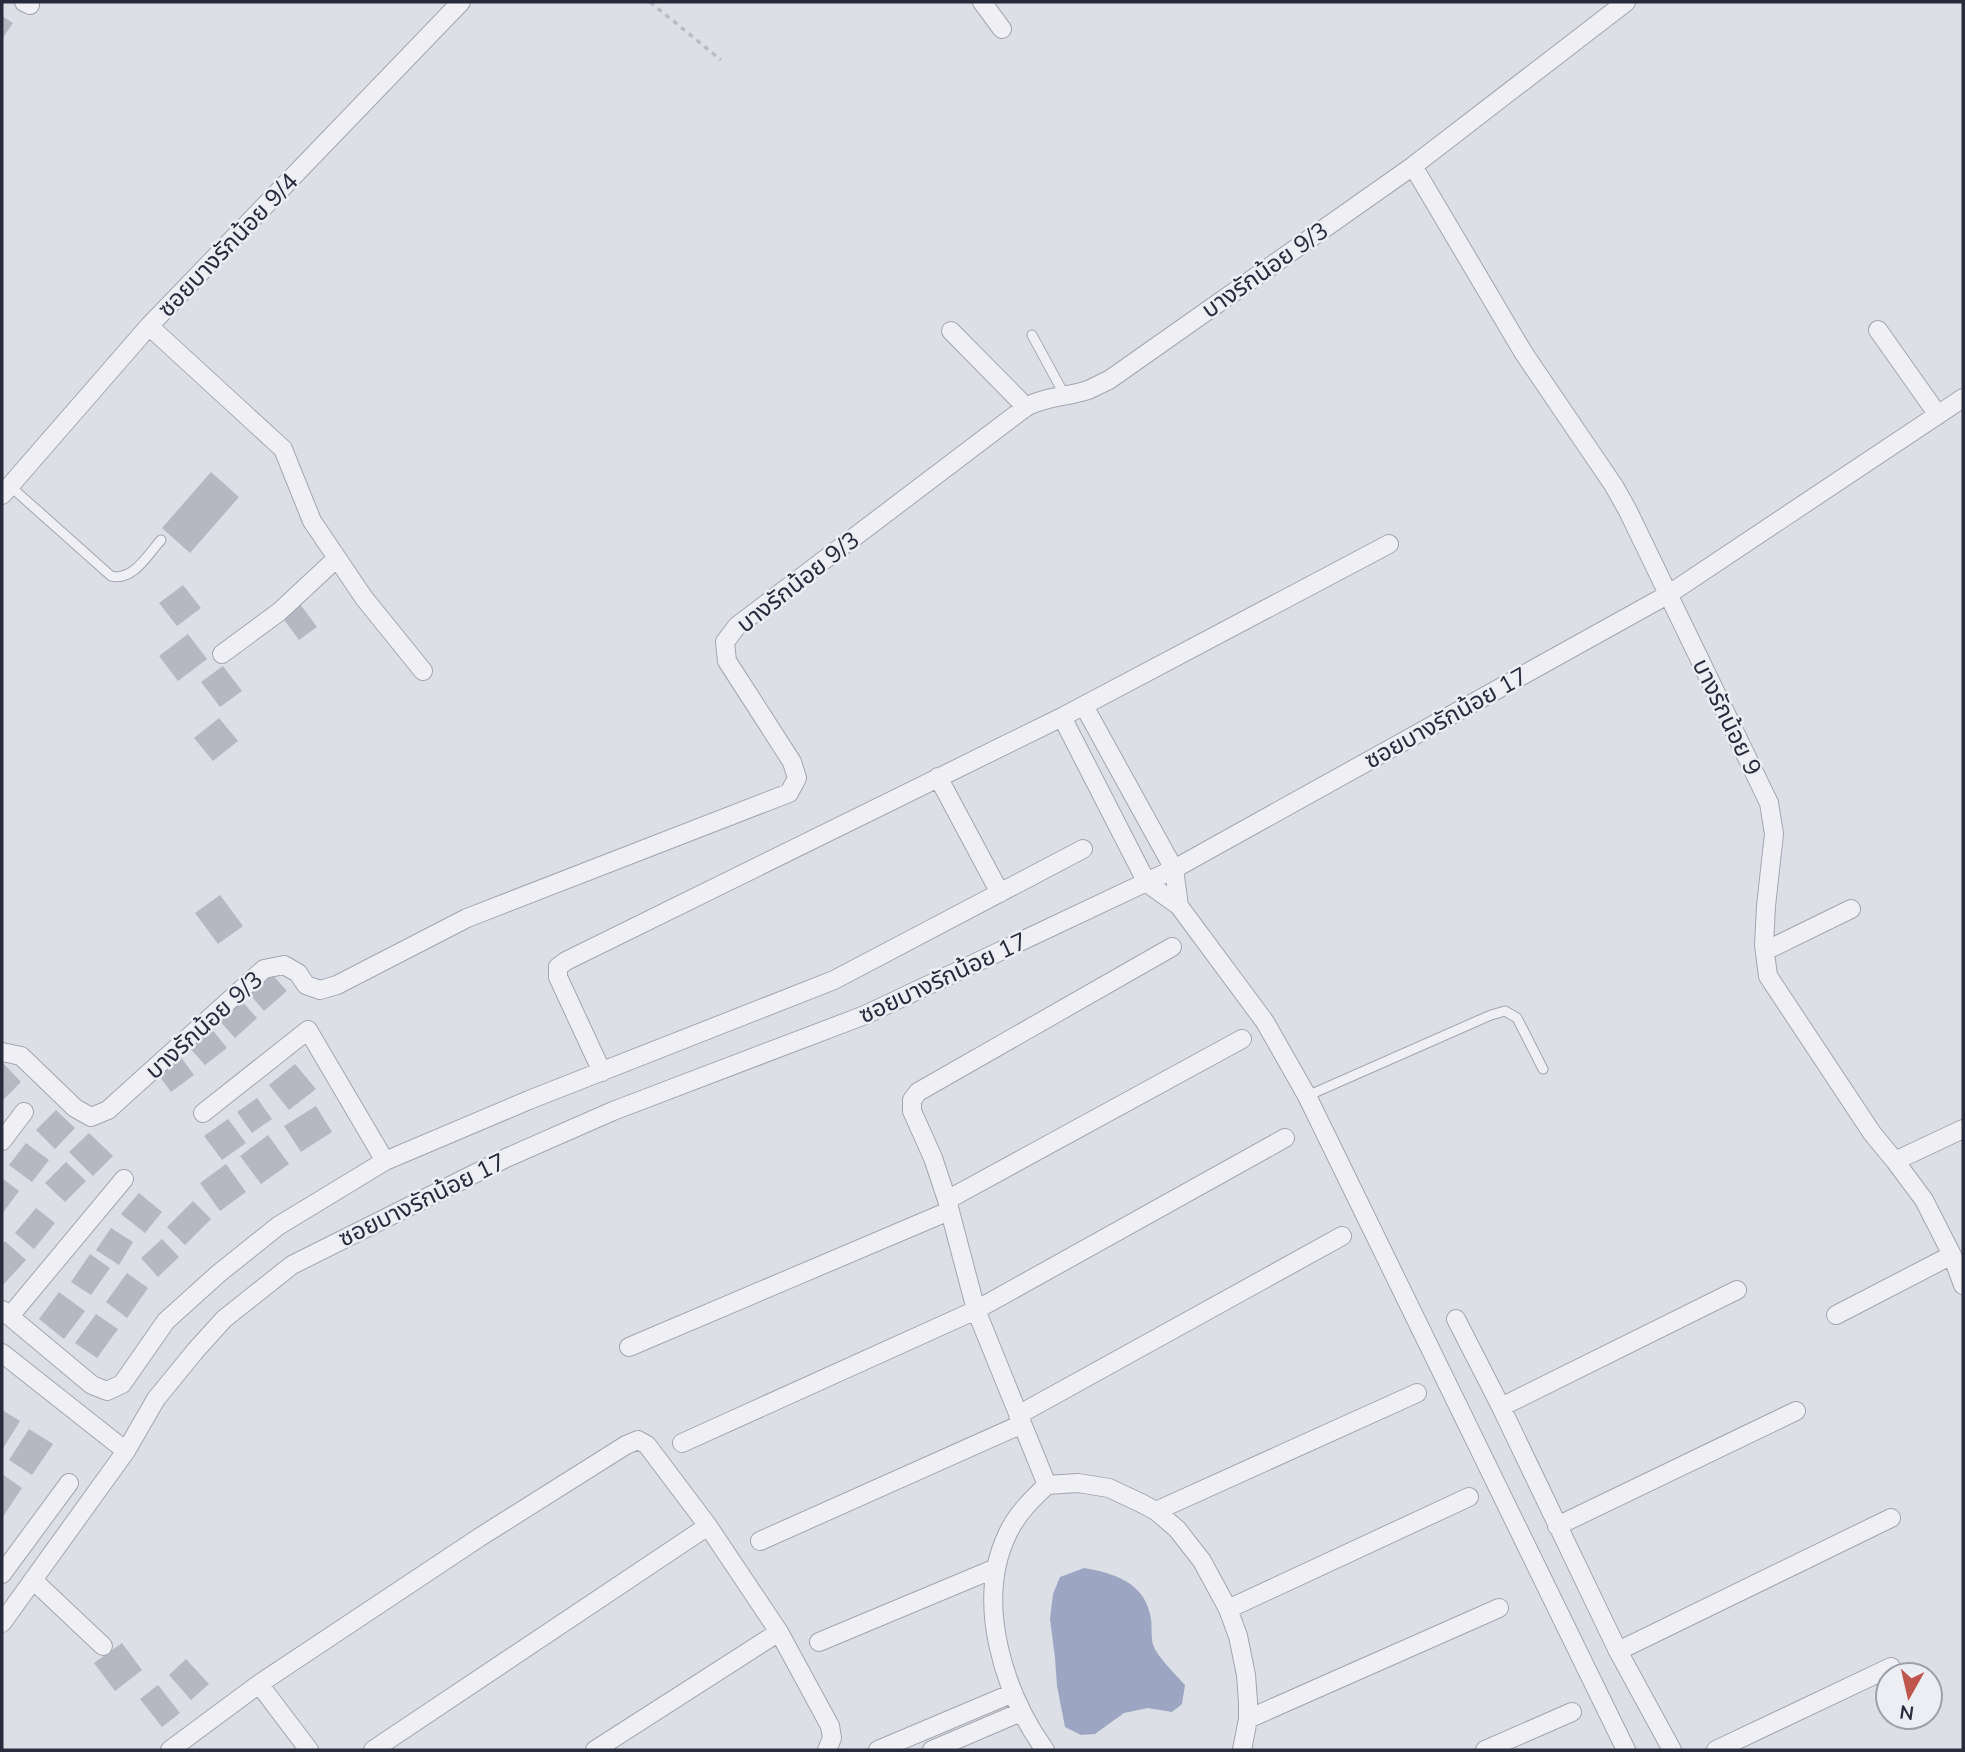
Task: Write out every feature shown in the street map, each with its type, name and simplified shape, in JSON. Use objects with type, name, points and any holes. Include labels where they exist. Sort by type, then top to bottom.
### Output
[{"type":"street","name":"ซอยบางรักน้อย 9/4","points":[[6,491],[149,326],[461,2]]},
{"type":"street","points":[[982,2],[1002,29]]},
{"type":"street","name":"บางรักน้อย 9/3","points":[[2,1052],[21,1056],[75,1108],[91,1116],[108,1110],[264,969],[284,965],[298,973],[306,985],[320,990],[337,985],[467,918],[789,793],[797,778],[792,762],[727,660],[725,642],[737,626],[1026,407],[1063,394],[1087,390],[1110,380],[1413,166],[1626,2]]},
{"type":"street","name":"บางรักน้อย 9","points":[[1413,166],[1523,352],[1614,486],[1669,594],[1769,803],[1774,834],[1766,906],[1765,951],[1768,975],[1872,1133],[1924,1200],[1952,1255],[1963,1285]]},
{"type":"street","points":[[149,326],[283,449],[312,522],[364,597],[423,671]]},
{"type":"street","points":[[1878,330],[1938,415]]},
{"type":"street","points":[[951,331],[1026,407]]},
{"type":"street","name":"ซอยบางรักน้อย 17","points":[[2,1623],[126,1451],[156,1399],[224,1319],[292,1265],[518,1153],[613,1111],[865,1015],[1174,869],[1669,594],[1963,398]]},
{"type":"street","points":[[602,1072],[558,976],[558,967],[566,961],[1084,706],[1389,544]]},
{"type":"street","points":[[222,653],[279,612],[337,558]]},
{"type":"street","points":[[1084,706],[1174,869],[1179,906]]},
{"type":"street","points":[[1062,717],[1147,883],[1179,906],[1265,1022],[1307,1096],[1626,1750]]},
{"type":"street","points":[[938,777],[1000,892]]},
{"type":"street","points":[[124,1179],[6,1313],[92,1385],[107,1391],[122,1384],[166,1321],[218,1274],[278,1226],[385,1161],[834,980],[1083,849]]},
{"type":"street","points":[[1765,951],[1852,909]]},
{"type":"street","points":[[1047,1485],[976,1310],[948,1205],[933,1157],[912,1111],[912,1100],[918,1092],[1172,947]]},
{"type":"street","points":[[203,1113],[308,1030],[385,1161]]},
{"type":"street","points":[[629,1347],[948,1205],[1242,1040]]},
{"type":"street","points":[[2,1141],[24,1112]]},
{"type":"street","points":[[1895,1161],[1963,1129]]},
{"type":"street","points":[[682,1443],[976,1310],[1285,1138]]},
{"type":"street","points":[[760,1541],[1021,1419],[1342,1236]]},
{"type":"street","points":[[1836,1315],[1952,1255]]},
{"type":"street","points":[[1501,1407],[1737,1290]]},
{"type":"street","points":[[1455,1319],[1501,1407],[1618,1651],[1672,1750]]},
{"type":"street","points":[[3,1358],[126,1451]]},
{"type":"street","points":[[1156,1511],[1417,1393]]},
{"type":"street","points":[[1557,1526],[1796,1411]]},
{"type":"street","points":[[170,1750],[259,1684],[480,1537],[638,1440],[648,1445],[708,1526],[779,1632],[830,1726],[832,1738],[827,1750]]},
{"type":"street","points":[[2,1574],[9,1551],[69,1483]]},
{"type":"street","points":[[1045,1750],[1021,1712],[1003,1664],[994,1615],[993,1583],[1006,1536],[1023,1509],[1047,1485],[1079,1483],[1109,1488],[1156,1511],[1177,1529],[1202,1561],[1228,1609],[1238,1636],[1246,1675],[1248,1719],[1242,1750]]},
{"type":"street","points":[[1228,1609],[1469,1497]]},
{"type":"street","points":[[1618,1651],[1891,1518]]},
{"type":"street","points":[[373,1750],[708,1526]]},
{"type":"street","points":[[819,1643],[996,1568]]},
{"type":"street","points":[[33,1580],[103,1646]]},
{"type":"street","points":[[1248,1719],[1499,1608]]},
{"type":"street","points":[[595,1750],[779,1632]]},
{"type":"street","points":[[1716,1750],[1874,1675]]},
{"type":"street","points":[[259,1684],[309,1750]]},
{"type":"street","points":[[878,1750],[1013,1693]]},
{"type":"street","points":[[932,1750],[1021,1712]]},
{"type":"street","points":[[1485,1750],[1572,1712]]},
{"type":"lane","points":[[1032,335],[1063,394]]},
{"type":"lane","points":[[6,491],[111,576],[128,576],[161,540]]},
{"type":"lane","points":[[1307,1096],[1505,1011],[1517,1017],[1543,1069]]},
{"type":"path","points":[[650,2],[721,60]]},
{"type":"water","points":[[1084,1568],[1116,1576],[1141,1594],[1151,1618],[1154,1647],[1185,1685],[1182,1704],[1172,1712],[1148,1708],[1124,1713],[1095,1734],[1081,1735],[1065,1727],[1057,1686],[1050,1619],[1053,1594],[1060,1577]]},
{"type":"building","points":[[2,16],[13,23],[2,39]]},
{"type":"building","points":[[211,472],[239,497],[190,553],[162,528]]},
{"type":"building","points":[[183,585],[201,608],[177,626],[159,603]]},
{"type":"building","points":[[300,604],[317,627],[299,640],[282,617]]},
{"type":"building","points":[[188,634],[207,659],[178,681],[159,656]]},
{"type":"building","points":[[223,666],[242,691],[220,707],[201,682]]},
{"type":"building","points":[[219,718],[238,741],[213,761],[194,738]]},
{"type":"building","points":[[220,895],[243,926],[218,944],[195,913]]},
{"type":"building","points":[[270,972],[287,991],[264,1011],[247,991]]},
{"type":"building","points":[[239,998],[257,1018],[235,1038],[217,1018]]},
{"type":"building","points":[[211,1028],[227,1048],[205,1065],[188,1046]]},
{"type":"building","points":[[180,1056],[194,1075],[171,1092],[157,1073]]},
{"type":"building","points":[[2,1062],[21,1082],[2,1101]]},
{"type":"building","points":[[295,1064],[316,1089],[289,1110],[269,1085]]},
{"type":"building","points":[[257,1098],[272,1119],[252,1133],[237,1112]]},
{"type":"building","points":[[316,1106],[332,1132],[301,1152],[284,1126]]},
{"type":"building","points":[[56,1110],[75,1128],[55,1149],[36,1130]]},
{"type":"building","points":[[228,1119],[246,1143],[222,1160],[204,1136]]},
{"type":"building","points":[[89,1133],[113,1156],[93,1176],[69,1152]]},
{"type":"building","points":[[268,1135],[289,1164],[261,1184],[240,1156]]},
{"type":"building","points":[[26,1143],[49,1160],[32,1182],[9,1165]]},
{"type":"building","points":[[66,1162],[86,1181],[65,1202],[45,1183]]},
{"type":"building","points":[[226,1164],[246,1192],[220,1211],[200,1183]]},
{"type":"building","points":[[2,1178],[19,1191],[2,1214]]},
{"type":"building","points":[[139,1193],[162,1212],[145,1233],[121,1214]]},
{"type":"building","points":[[193,1201],[211,1219],[185,1245],[167,1227]]},
{"type":"building","points":[[36,1208],[55,1223],[34,1249],[15,1233]]},
{"type":"building","points":[[111,1228],[133,1242],[119,1265],[96,1250]]},
{"type":"building","points":[[162,1239],[179,1257],[158,1277],[141,1258]]},
{"type":"building","points":[[5,1241],[26,1260],[2,1286],[2,1245]]},
{"type":"building","points":[[90,1254],[110,1268],[91,1295],[71,1282]]},
{"type":"building","points":[[127,1273],[148,1288],[127,1318],[106,1302]]},
{"type":"building","points":[[59,1292],[85,1311],[64,1339],[39,1319]]},
{"type":"building","points":[[96,1314],[118,1329],[97,1358],[75,1343]]},
{"type":"building","points":[[2,1410],[20,1421],[2,1450]]},
{"type":"building","points":[[29,1429],[53,1444],[32,1475],[9,1460]]},
{"type":"building","points":[[2,1474],[22,1488],[2,1518]]},
{"type":"building","points":[[122,1643],[142,1670],[115,1691],[94,1663]]},
{"type":"building","points":[[186,1659],[209,1684],[191,1700],[169,1675]]},
{"type":"building","points":[[158,1685],[180,1713],[162,1727],[140,1699]]}]
